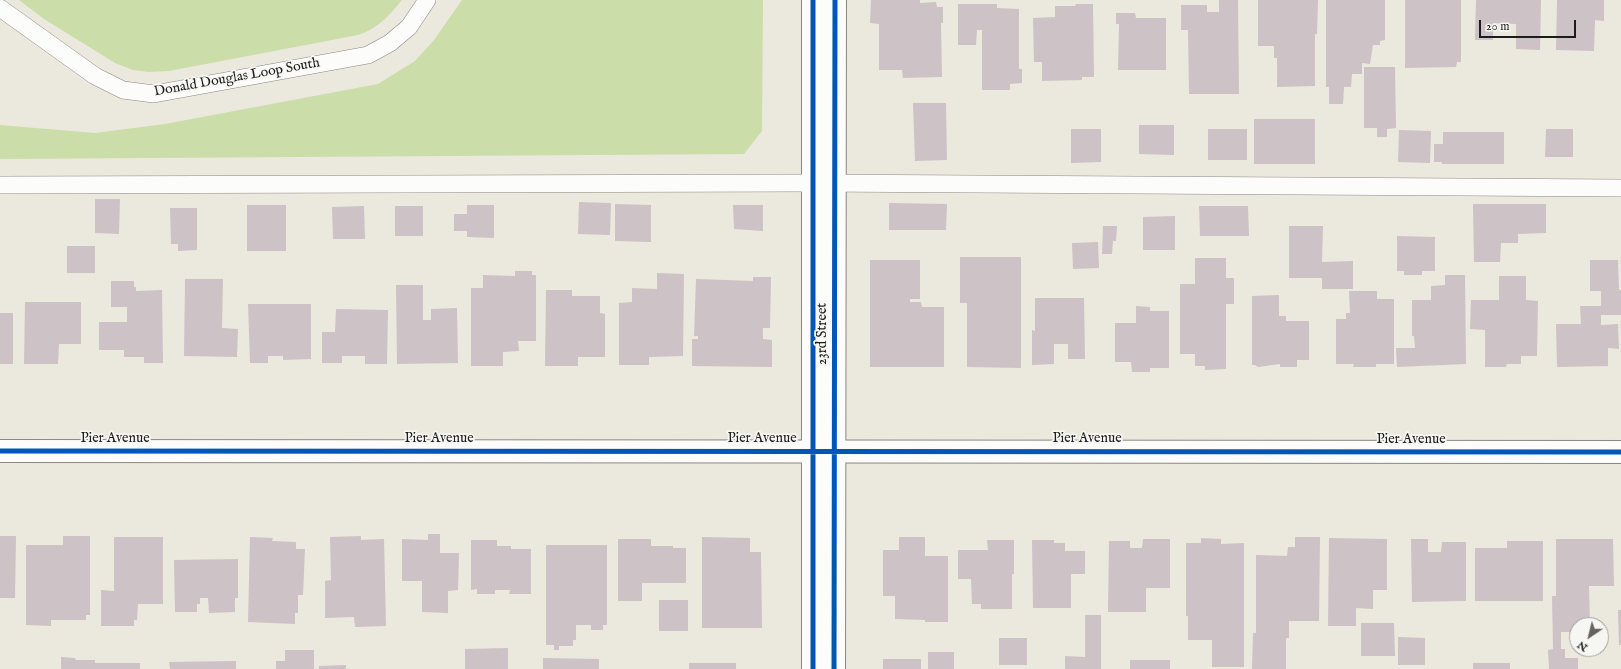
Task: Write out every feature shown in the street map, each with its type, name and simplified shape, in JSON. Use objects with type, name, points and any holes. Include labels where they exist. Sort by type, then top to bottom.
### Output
[{"type":"street","name":"23rd Street","points":[[812,0],[813,669]]},
{"type":"street","name":"23rd Street","points":[[834,669],[836,184],[835,0]]},
{"type":"street","name":"Pier Avenue","points":[[0,451],[1621,452]]},
{"type":"lane","name":"Donald Douglas Loop South","points":[[0,8],[95,76],[123,90],[154,94],[368,55],[390,43],[409,27],[427,0]]},
{"type":"lane","points":[[0,185],[813,183],[1621,188]]},
{"type":"green space","points":[[19,0],[402,0],[377,26],[358,35],[169,71],[149,72],[133,70],[115,63],[44,19]]},
{"type":"green space","points":[[462,0],[763,0],[762,131],[744,154],[0,159],[0,125],[95,133],[165,124],[378,84],[415,61],[434,40]]},
{"type":"building","points":[[871,0],[920,0],[920,3],[936,2],[937,7],[943,7],[943,23],[941,23],[942,77],[903,78],[902,70],[879,70],[879,24],[870,23]]},
{"type":"building","points":[[1219,0],[1238,0],[1239,94],[1189,94],[1188,30],[1181,30],[1181,5],[1207,5],[1207,12],[1219,12]]},
{"type":"building","points":[[1258,0],[1318,0],[1317,34],[1315,34],[1315,86],[1277,87],[1277,58],[1274,58],[1274,46],[1258,46]]},
{"type":"building","points":[[1326,0],[1385,0],[1385,40],[1380,41],[1380,45],[1373,45],[1370,64],[1362,63],[1362,74],[1352,74],[1351,87],[1344,87],[1343,104],[1329,104],[1329,87],[1326,87]]},
{"type":"building","points":[[1405,0],[1461,0],[1461,62],[1457,62],[1456,67],[1405,68]]},
{"type":"building","points":[[1476,0],[1541,0],[1540,50],[1516,49],[1516,24],[1493,23],[1493,40],[1475,40]]},
{"type":"building","points":[[1557,0],[1604,0],[1604,21],[1595,20],[1594,51],[1556,50]]},
{"type":"building","points":[[958,4],[997,4],[997,8],[1019,9],[1019,69],[1022,69],[1022,83],[1010,84],[1010,90],[982,90],[982,30],[977,30],[976,45],[958,45]]},
{"type":"building","points":[[1075,4],[1093,4],[1094,77],[1082,77],[1082,80],[1042,81],[1042,62],[1034,62],[1033,18],[1055,17],[1055,6],[1076,6]]},
{"type":"building","points":[[1116,13],[1135,13],[1136,18],[1166,18],[1166,70],[1118,70],[1119,24],[1116,24]]},
{"type":"building","points":[[1364,67],[1395,67],[1396,128],[1387,129],[1387,137],[1377,137],[1377,128],[1364,128]]},
{"type":"building","points":[[913,103],[946,103],[947,160],[915,161]]},
{"type":"building","points":[[1254,119],[1315,119],[1315,164],[1254,164]]},
{"type":"building","points":[[1139,125],[1174,125],[1174,155],[1139,154]]},
{"type":"building","points":[[1071,129],[1101,129],[1101,162],[1071,163]]},
{"type":"building","points":[[1208,129],[1247,129],[1247,160],[1208,160]]},
{"type":"building","points":[[1546,129],[1573,129],[1573,157],[1545,157]]},
{"type":"building","points":[[1399,130],[1431,131],[1430,163],[1398,162]]},
{"type":"building","points":[[1443,132],[1504,132],[1504,164],[1442,164],[1442,162],[1434,162],[1434,144],[1443,144]]},
{"type":"building","points":[[95,199],[120,199],[119,234],[95,233]]},
{"type":"building","points":[[579,202],[611,203],[610,235],[578,234]]},
{"type":"building","points":[[889,203],[947,204],[946,230],[889,230]]},
{"type":"building","points":[[615,204],[651,205],[651,242],[615,241]]},
{"type":"building","points":[[1473,204],[1546,204],[1546,233],[1518,234],[1518,243],[1501,243],[1500,262],[1474,262]]},
{"type":"building","points":[[247,205],[286,205],[286,251],[247,251]]},
{"type":"building","points":[[467,205],[494,205],[494,238],[467,237],[467,231],[454,231],[454,214],[467,214]]},
{"type":"building","points":[[733,205],[763,205],[763,231],[734,229]]},
{"type":"building","points":[[364,206],[365,239],[333,239],[332,207]]},
{"type":"building","points":[[395,206],[423,206],[423,236],[395,236]]},
{"type":"building","points":[[1199,206],[1248,206],[1249,236],[1200,236]]},
{"type":"building","points":[[170,208],[197,208],[197,250],[178,251],[178,244],[171,244]]},
{"type":"building","points":[[1175,216],[1175,250],[1143,250],[1143,217]]},
{"type":"building","points":[[1103,226],[1117,226],[1116,241],[1113,241],[1112,254],[1102,254]]},
{"type":"building","points":[[1289,226],[1323,226],[1322,262],[1353,261],[1353,289],[1322,289],[1322,278],[1289,278]]},
{"type":"building","points":[[1397,236],[1435,237],[1435,271],[1422,271],[1422,275],[1404,275],[1404,271],[1397,271]]},
{"type":"building","points":[[1098,242],[1099,268],[1073,269],[1072,243]]},
{"type":"building","points":[[67,246],[95,246],[95,273],[67,273]]},
{"type":"building","points":[[960,257],[1021,257],[1021,368],[967,367],[967,303],[960,303]]},
{"type":"building","points":[[1195,258],[1226,258],[1226,278],[1234,278],[1234,304],[1226,304],[1226,369],[1205,370],[1205,366],[1195,366],[1195,354],[1180,354],[1180,284],[1195,284]]},
{"type":"building","points":[[870,260],[920,260],[920,299],[910,299],[910,302],[921,302],[922,307],[944,307],[944,367],[870,367]]},
{"type":"building","points":[[1590,260],[1618,260],[1619,290],[1621,290],[1621,315],[1601,315],[1601,325],[1618,324],[1619,349],[1608,348],[1608,366],[1557,367],[1556,324],[1581,324],[1580,306],[1601,306],[1601,291],[1590,291]]},
{"type":"building","points":[[515,271],[532,271],[532,275],[536,275],[536,341],[518,341],[519,351],[503,352],[503,366],[471,366],[471,288],[483,288],[483,275],[515,276]]},
{"type":"building","points":[[657,273],[684,274],[683,356],[649,357],[649,365],[619,365],[619,303],[632,302],[632,288],[657,289]]},
{"type":"building","points":[[1445,275],[1465,275],[1466,364],[1397,367],[1396,348],[1415,348],[1414,336],[1412,336],[1412,300],[1431,300],[1431,286],[1445,285]]},
{"type":"building","points":[[1499,276],[1526,276],[1526,300],[1538,301],[1537,356],[1521,356],[1521,364],[1507,364],[1506,367],[1485,367],[1485,330],[1470,329],[1471,300],[1499,300]]},
{"type":"building","points":[[753,277],[771,277],[770,328],[763,328],[763,339],[772,340],[772,367],[692,366],[692,339],[698,339],[698,336],[694,336],[696,279],[753,281]]},
{"type":"building","points":[[185,279],[223,279],[222,328],[238,329],[237,357],[184,356]]},
{"type":"building","points":[[111,281],[134,281],[136,291],[162,290],[163,363],[144,363],[144,357],[124,357],[124,350],[99,350],[99,322],[127,322],[127,307],[111,307]]},
{"type":"building","points":[[396,285],[423,285],[423,320],[431,320],[431,309],[457,308],[458,363],[397,364]]},
{"type":"building","points":[[546,290],[572,290],[572,296],[600,296],[600,313],[605,314],[605,357],[578,357],[578,366],[545,366]]},
{"type":"building","points":[[1349,291],[1377,291],[1377,299],[1394,299],[1394,364],[1376,364],[1376,367],[1353,367],[1354,364],[1336,364],[1336,319],[1346,319],[1346,313],[1350,313]]},
{"type":"building","points":[[1279,295],[1279,316],[1286,316],[1286,321],[1309,321],[1309,360],[1297,360],[1297,367],[1280,367],[1280,364],[1258,367],[1252,365],[1252,296]]},
{"type":"building","points":[[1035,298],[1084,298],[1085,359],[1068,359],[1068,344],[1054,344],[1054,364],[1032,365],[1032,330],[1035,331]]},
{"type":"building","points":[[25,302],[81,302],[81,344],[59,344],[58,364],[24,364]]},
{"type":"building","points":[[248,304],[311,304],[311,359],[283,360],[283,356],[268,356],[268,363],[250,363]]},
{"type":"building","points":[[1136,306],[1150,307],[1150,311],[1169,311],[1169,368],[1150,368],[1150,372],[1132,372],[1131,362],[1115,362],[1115,323],[1136,323]]},
{"type":"building","points":[[336,309],[388,310],[387,364],[365,364],[365,356],[342,356],[342,363],[322,363],[322,332],[335,332]]},
{"type":"building","points":[[0,313],[13,313],[13,364],[0,364]]},
{"type":"building","points":[[428,534],[440,534],[440,553],[459,553],[458,590],[448,591],[448,613],[422,612],[422,581],[402,581],[402,539],[428,540]]},
{"type":"building","points":[[0,536],[16,536],[15,598],[0,598]]},
{"type":"building","points":[[63,536],[90,536],[90,615],[86,615],[86,620],[51,620],[51,626],[26,625],[26,545],[63,545]]},
{"type":"building","points":[[361,536],[361,540],[384,539],[386,626],[355,627],[354,617],[325,618],[325,581],[331,580],[330,537]]},
{"type":"building","points":[[114,537],[163,537],[163,604],[138,604],[137,620],[134,620],[134,626],[101,626],[101,590],[114,591]]},
{"type":"building","points":[[250,537],[273,538],[272,541],[296,542],[296,549],[305,549],[303,595],[298,595],[298,613],[295,613],[295,624],[248,622]]},
{"type":"building","points":[[702,537],[750,538],[750,552],[761,552],[762,628],[702,628]]},
{"type":"building","points":[[899,537],[925,537],[925,556],[948,556],[948,622],[925,622],[925,620],[895,619],[895,596],[883,596],[883,550],[899,550]]},
{"type":"building","points":[[1295,537],[1320,537],[1319,621],[1289,621],[1289,638],[1286,638],[1286,669],[1252,669],[1253,633],[1256,633],[1256,555],[1287,556],[1288,547],[1295,547]]},
{"type":"building","points":[[1201,538],[1221,539],[1221,544],[1244,543],[1244,667],[1212,667],[1212,640],[1188,640],[1188,616],[1186,616],[1186,543],[1201,543]]},
{"type":"building","points":[[1329,538],[1387,539],[1387,590],[1373,590],[1373,609],[1356,608],[1356,626],[1328,626]]},
{"type":"building","points":[[618,539],[651,539],[651,546],[673,546],[673,548],[686,548],[686,583],[642,583],[642,601],[618,601]]},
{"type":"building","points":[[1143,539],[1170,539],[1170,588],[1146,588],[1146,612],[1108,612],[1109,541],[1130,541],[1130,548],[1142,548]]},
{"type":"building","points":[[1411,539],[1428,539],[1428,552],[1441,552],[1442,542],[1466,542],[1466,601],[1412,602]]},
{"type":"building","points":[[1556,539],[1613,539],[1614,586],[1589,586],[1590,617],[1569,617],[1569,632],[1561,632],[1561,649],[1565,649],[1565,658],[1578,658],[1578,669],[1549,669],[1548,650],[1553,649],[1552,596],[1556,596]]},
{"type":"building","points":[[471,540],[497,540],[497,546],[511,546],[511,549],[531,549],[531,594],[509,594],[510,590],[495,590],[495,594],[477,594],[477,589],[471,590]]},
{"type":"building","points":[[987,540],[1014,540],[1012,609],[981,609],[981,604],[972,604],[971,579],[958,579],[958,550],[988,550]]},
{"type":"building","points":[[1032,540],[1054,540],[1054,543],[1065,543],[1065,551],[1085,551],[1085,574],[1071,574],[1071,608],[1033,608]]},
{"type":"building","points":[[1507,541],[1543,541],[1543,601],[1475,601],[1475,548],[1507,548]]},
{"type":"building","points":[[546,545],[607,545],[607,625],[603,625],[603,630],[591,630],[591,625],[576,625],[576,640],[573,640],[573,646],[559,646],[559,650],[554,650],[554,645],[546,645]]},
{"type":"building","points":[[238,559],[238,598],[235,598],[235,612],[209,613],[208,598],[200,598],[200,604],[197,604],[197,612],[175,612],[174,560]]},
{"type":"building","points":[[659,600],[688,600],[688,631],[659,631]]},
{"type":"building","points":[[1618,610],[1621,610],[1621,645],[1619,645]]},
{"type":"building","points":[[1085,615],[1101,615],[1101,669],[1065,669],[1065,656],[1085,657]]},
{"type":"building","points":[[1361,623],[1394,623],[1395,656],[1361,656]]},
{"type":"building","points":[[1398,637],[1425,638],[1425,665],[1398,665]]},
{"type":"building","points":[[999,638],[1027,638],[1027,665],[999,665]]},
{"type":"building","points":[[508,648],[508,669],[465,669],[465,649]]},
{"type":"building","points":[[285,650],[314,650],[314,669],[276,669],[276,661],[285,661]]},
{"type":"building","points":[[928,652],[954,652],[954,669],[928,669]]},
{"type":"building","points":[[61,657],[75,658],[76,660],[95,660],[95,663],[140,663],[140,669],[61,669]]},
{"type":"building","points":[[543,658],[599,659],[599,669],[543,669]]},
{"type":"building","points":[[883,659],[921,659],[921,669],[883,669]]},
{"type":"building","points":[[1130,660],[1170,660],[1170,669],[1130,669]]},
{"type":"building","points":[[236,661],[236,669],[170,669],[169,662]]},
{"type":"building","points":[[689,663],[736,663],[736,669],[689,669]]},
{"type":"building","points":[[1473,663],[1510,663],[1510,669],[1473,669]]},
{"type":"building","points":[[346,665],[346,669],[319,669],[319,666]]},
{"type":"cycle path","points":[[813,0],[813,669]]},
{"type":"cycle path","points":[[834,669],[835,0]]},
{"type":"cycle path","points":[[0,451],[1621,452]]}]
